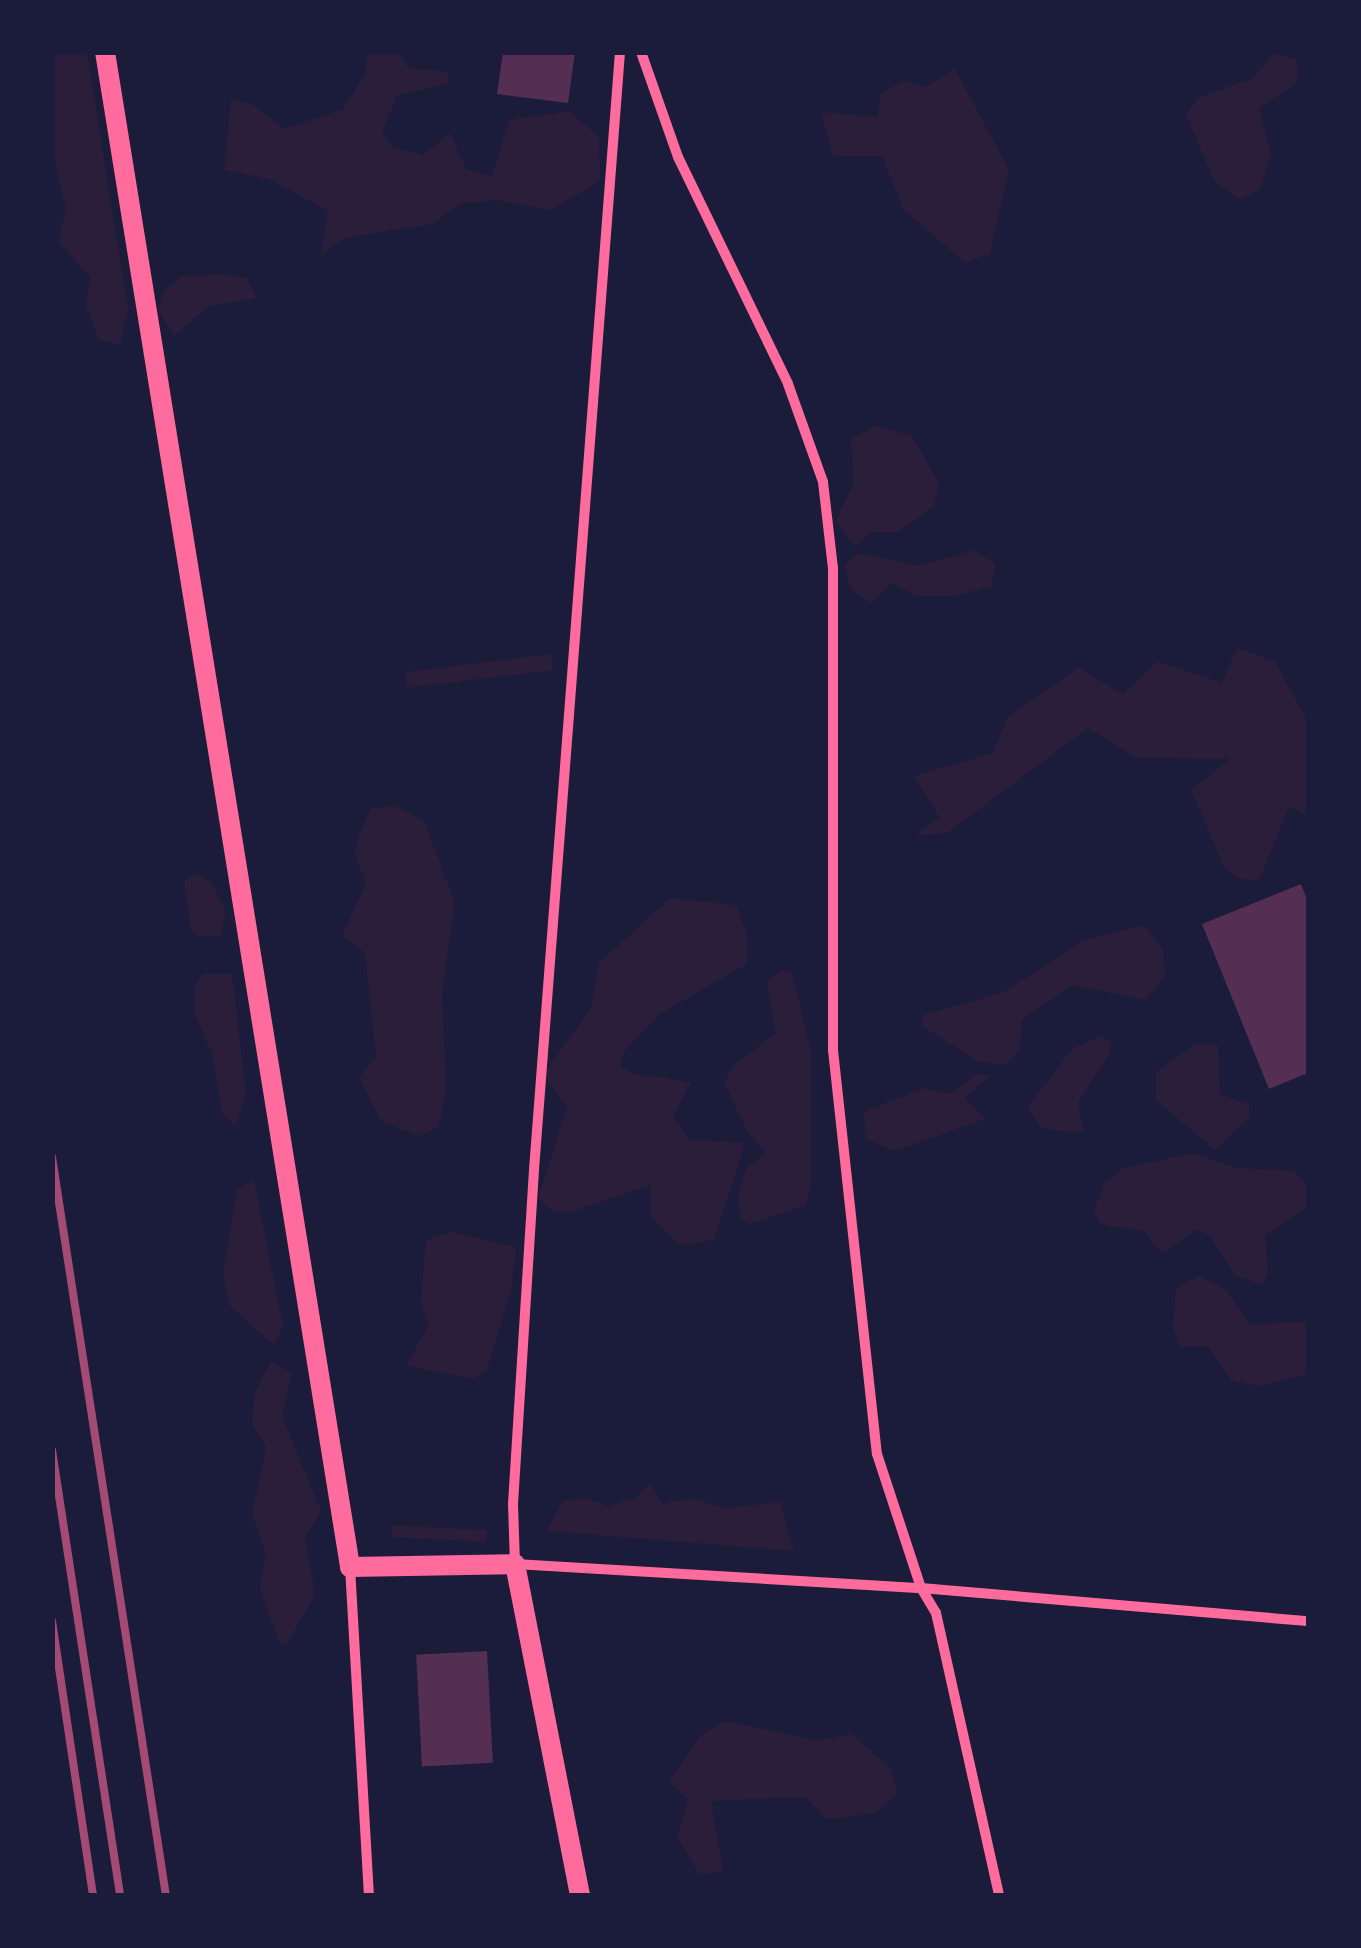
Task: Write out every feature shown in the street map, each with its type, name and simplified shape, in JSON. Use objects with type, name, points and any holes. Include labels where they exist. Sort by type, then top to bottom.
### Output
[{"type":"main road","points":[[105,52],[350,1567],[515,1564],[580,1896]]},
{"type":"street","points":[[620,52],[531,1209],[512,1504],[515,1564],[921,1588],[1308,1621]]},
{"type":"street","points":[[641,52],[678,157],[788,384],[823,482],[833,568],[832,1050],[878,1454],[921,1588],[936,1613],[999,1896]]},
{"type":"street","points":[[350,1567],[369,1896]]},
{"type":"shaded area","points":[[52,53],[87,53],[128,309],[120,345],[99,339],[86,305],[90,277],[58,241],[66,209],[53,155]]},
{"type":"shaded area","points":[[368,53],[399,53],[408,68],[448,72],[448,84],[397,95],[382,133],[393,148],[423,155],[450,133],[466,169],[492,177],[509,120],[569,111],[599,137],[600,181],[551,210],[495,200],[460,204],[433,224],[344,238],[321,256],[328,211],[270,179],[224,170],[231,99],[252,104],[284,129],[343,109],[365,75]]},
{"type":"shaded area","points":[[1274,53],[1297,60],[1297,83],[1259,108],[1271,156],[1260,190],[1240,200],[1215,182],[1186,115],[1198,98],[1253,78]]},
{"type":"shaded area","points":[[955,69],[1009,170],[990,253],[965,263],[903,209],[882,156],[833,156],[821,112],[877,117],[880,95],[904,80],[925,87]]},
{"type":"shaded area","points":[[222,274],[247,278],[256,298],[209,306],[174,336],[158,309],[163,293],[180,277]]},
{"type":"shaded area","points":[[875,426],[912,436],[939,483],[934,506],[898,532],[872,532],[855,547],[836,520],[854,483],[851,439]]},
{"type":"shaded area","points":[[973,550],[996,564],[991,586],[955,596],[917,596],[892,583],[871,603],[851,589],[844,565],[860,553],[920,566]]},
{"type":"shaded area","points":[[1238,648],[1275,662],[1308,722],[1308,816],[1289,807],[1259,880],[1240,879],[1224,867],[1191,790],[1230,759],[1137,758],[1088,728],[947,833],[916,835],[939,817],[914,776],[993,753],[1007,718],[1079,667],[1123,695],[1157,661],[1221,683]]},
{"type":"shaded area","points":[[551,654],[553,670],[407,688],[405,672]]},
{"type":"shaded area","points":[[395,806],[424,821],[455,903],[442,994],[446,1087],[439,1127],[418,1136],[380,1120],[359,1077],[376,1057],[365,953],[342,935],[366,884],[355,853],[359,835],[371,808]]},
{"type":"shaded area","points":[[197,873],[212,883],[226,911],[220,937],[198,936],[190,927],[184,881]]},
{"type":"shaded area","points":[[670,898],[736,905],[747,934],[747,964],[658,1015],[623,1053],[621,1067],[635,1074],[691,1082],[673,1117],[689,1139],[745,1143],[714,1240],[679,1245],[650,1216],[651,1185],[568,1213],[552,1211],[538,1198],[567,1107],[543,1075],[591,1008],[599,963]]},
{"type":"shaded area","points":[[1144,925],[1163,951],[1165,975],[1146,1000],[1072,985],[1022,1020],[1020,1050],[1006,1065],[978,1062],[921,1025],[923,1015],[1002,993],[1083,941]]},
{"type":"shaded area","points":[[781,970],[792,972],[811,1051],[811,1185],[806,1205],[750,1224],[741,1219],[737,1200],[745,1170],[766,1152],[748,1133],[724,1083],[732,1067],[775,1033],[767,983]]},
{"type":"shaded area","points":[[203,974],[232,974],[246,1095],[235,1126],[222,1114],[212,1053],[195,1014],[195,985]]},
{"type":"shaded area","points":[[1100,1036],[1111,1041],[1110,1054],[1078,1103],[1084,1134],[1041,1128],[1028,1107],[1072,1049]]},
{"type":"shaded area","points":[[1196,1044],[1218,1045],[1220,1094],[1249,1105],[1249,1118],[1215,1150],[1156,1100],[1156,1072]]},
{"type":"shaded area","points":[[978,1073],[990,1076],[965,1098],[985,1119],[895,1151],[866,1139],[864,1112],[924,1088],[949,1094]]},
{"type":"shaded area","points":[[1193,1153],[1236,1168],[1293,1170],[1308,1187],[1308,1206],[1265,1236],[1268,1273],[1262,1285],[1235,1275],[1210,1236],[1197,1229],[1162,1254],[1144,1231],[1100,1224],[1094,1211],[1103,1185],[1123,1168]]},
{"type":"shaded area","points":[[254,1180],[283,1326],[274,1346],[229,1305],[223,1274],[237,1189]]},
{"type":"shaded area","points":[[452,1232],[516,1247],[511,1292],[486,1371],[475,1379],[406,1366],[428,1325],[421,1301],[426,1240]]},
{"type":"shaded area","points":[[1199,1276],[1224,1288],[1250,1324],[1306,1322],[1308,1374],[1258,1386],[1232,1381],[1208,1346],[1180,1347],[1173,1328],[1176,1288]]},
{"type":"shaded area","points":[[271,1361],[292,1373],[282,1416],[321,1511],[305,1537],[315,1595],[286,1645],[279,1642],[260,1589],[266,1553],[252,1515],[266,1447],[252,1424],[255,1393]]},
{"type":"shaded area","points":[[651,1484],[663,1504],[689,1498],[726,1508],[780,1502],[794,1551],[546,1531],[563,1501],[587,1498],[607,1506],[632,1500]]},
{"type":"shaded area","points":[[392,1525],[487,1530],[486,1542],[391,1537]]},
{"type":"shaded area","points":[[725,1721],[815,1740],[852,1734],[892,1770],[897,1793],[876,1813],[840,1818],[825,1818],[805,1797],[711,1801],[723,1872],[699,1874],[677,1837],[688,1800],[669,1781],[701,1735]]},
{"type":"building","points":[[503,52],[575,52],[568,103],[497,94]]},
{"type":"building","points":[[1301,884],[1308,902],[1308,1073],[1269,1089],[1202,924]]},
{"type":"building","points":[[487,1651],[493,1763],[422,1767],[416,1655]]},
{"type":"railway","points":[[52,1157],[166,1896]]},
{"type":"railway","points":[[52,1450],[120,1896]]},
{"type":"railway","points":[[52,1621],[93,1896]]}]
